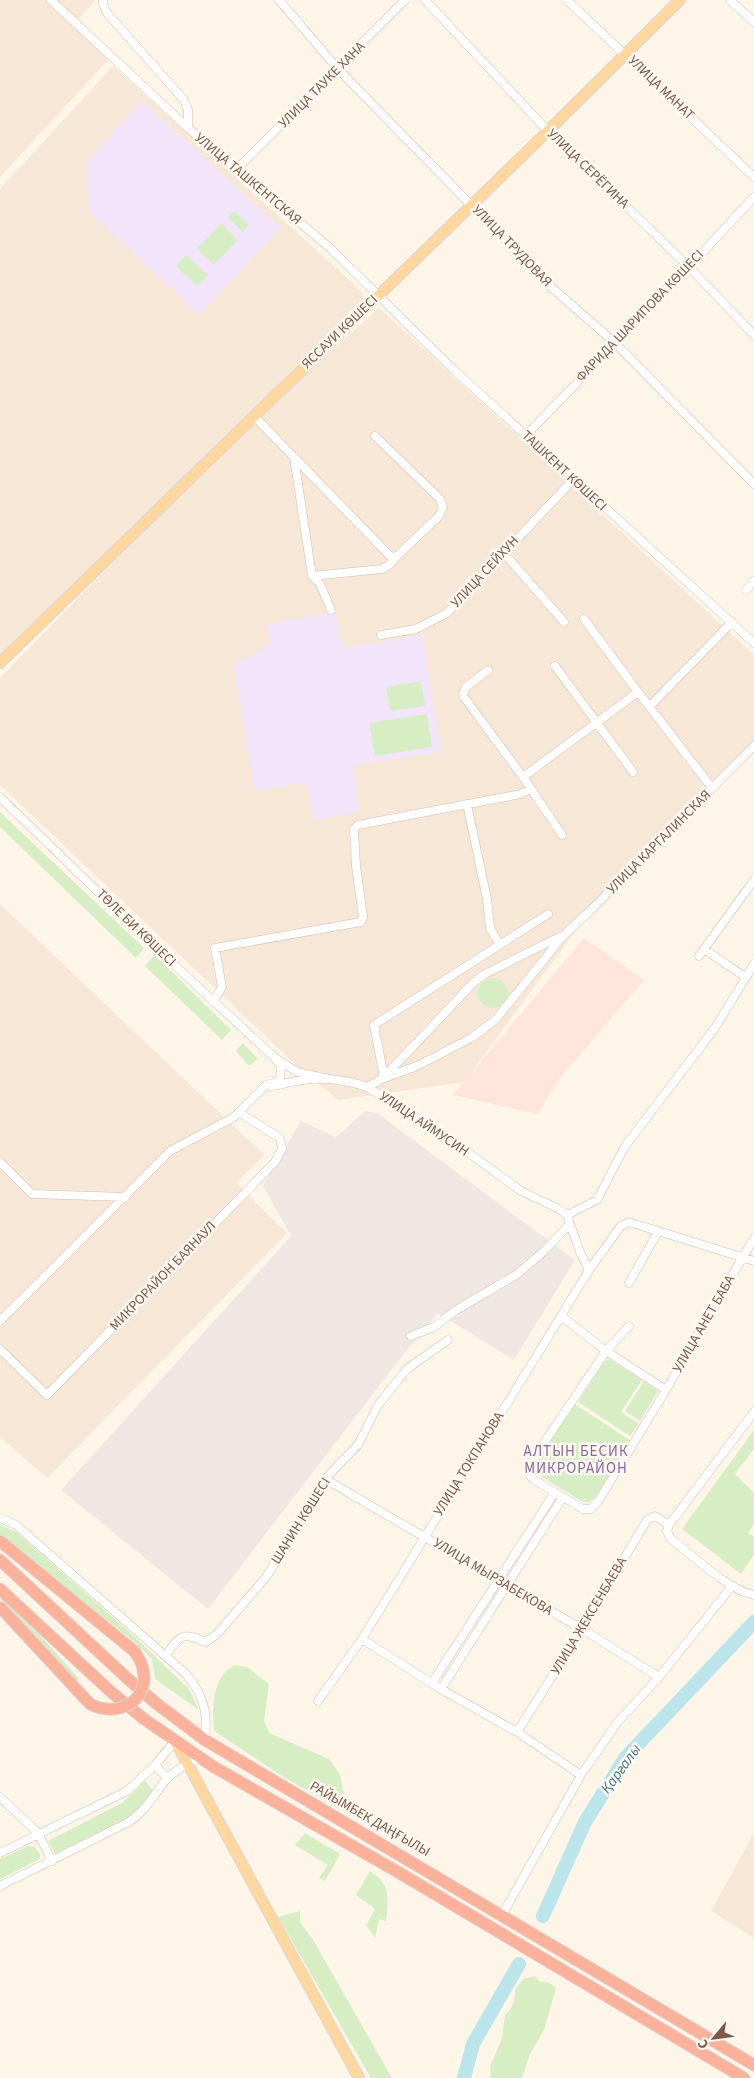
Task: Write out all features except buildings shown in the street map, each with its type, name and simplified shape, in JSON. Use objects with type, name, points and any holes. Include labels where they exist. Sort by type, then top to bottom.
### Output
[{"type":"highway","points":[[0,1541],[134,1651],[144,1671],[142,1690],[131,1704],[118,1709],[104,1710],[90,1704],[0,1607]]},
{"type":"highway","name":"РАЙЫМБЕК ДАҢҒЫЛЫ","points":[[0,1560],[128,1679],[157,1704],[205,1740],[754,2065]]},
{"type":"highway","points":[[0,1589],[110,1691],[174,1741],[744,2078]]},
{"type":"main road","name":"ЯССАУИ КӨШЕСІ","points":[[0,663],[548,131],[680,0]]},
{"type":"main road","points":[[174,1741],[359,2078]]},
{"type":"street","points":[[51,0],[188,128]]},
{"type":"street","name":"УЛИЦА ТРУДОВАЯ","points":[[279,0],[338,68],[471,205],[551,286],[614,342],[754,484]]},
{"type":"street","name":"УЛИЦА ТАУКЕ ХАНА","points":[[237,169],[406,0]]},
{"type":"street","name":"УЛИЦА СЕРЁГИНА","points":[[425,0],[548,131],[688,267],[754,335]]},
{"type":"street","name":"УЛИЦА МАНАТ","points":[[567,0],[754,177]]},
{"type":"street","points":[[730,0],[754,22]]},
{"type":"street","name":"УЛИЦА ТАШКЕНТСКАЯ","points":[[103,2],[107,13],[184,100],[188,110],[188,128],[330,248],[377,295]]},
{"type":"street","name":"ФАРИДА ШАРИПОВА КӨШЕСІ","points":[[526,435],[754,197]]},
{"type":"street","name":"ТАШКЕНТ КӨШЕСІ","points":[[377,295],[454,370],[573,480],[754,643]]},
{"type":"street","points":[[254,416],[390,556],[396,557]]},
{"type":"street","points":[[312,576],[382,569],[389,565],[440,516],[442,507],[440,499],[375,436]]},
{"type":"street","points":[[294,457],[312,576],[320,584],[330,610]]},
{"type":"street","name":"УЛИЦА СЕЙХУН","points":[[381,635],[416,629],[438,619],[456,604],[503,552],[573,480]]},
{"type":"street","points":[[503,552],[564,622]]},
{"type":"street","points":[[746,590],[754,581]]},
{"type":"street","points":[[584,620],[712,788]]},
{"type":"street","points":[[650,706],[732,622]]},
{"type":"street","points":[[555,666],[633,772]]},
{"type":"street","points":[[488,670],[466,687],[463,693],[464,697],[562,834]]},
{"type":"street","points":[[523,777],[638,692]]},
{"type":"street","name":"УЛИЦА КАРГАЛИНСКАЯ","points":[[562,936],[591,910],[754,746]]},
{"type":"street","points":[[213,1002],[222,987],[215,948],[361,922],[363,917],[356,866],[354,829],[358,825],[521,794],[530,788]]},
{"type":"street","name":"ТӨЛЕ БИ КӨШЕСІ","points":[[0,797],[213,1002],[274,1056],[297,1072],[329,1080]]},
{"type":"street","points":[[467,804],[487,899],[490,928],[499,944]]},
{"type":"street","points":[[745,977],[701,952],[754,880]]},
{"type":"street","points":[[384,1078],[374,1025],[548,914]]},
{"type":"street","points":[[384,1078],[472,983],[485,974],[562,936]]},
{"type":"street","points":[[367,1087],[384,1078],[417,1066],[473,1037],[496,1019],[562,936]]},
{"type":"street","points":[[589,1270],[569,1225],[567,1215],[597,1200],[625,1146],[715,1028],[754,964]]},
{"type":"street","points":[[0,1321],[170,1151],[240,1113],[266,1085],[274,1083],[280,1078],[281,1066],[274,1056]]},
{"type":"street","name":"УЛИЦА АЙМУСИН","points":[[266,1085],[274,1086],[304,1080],[329,1080],[367,1087],[440,1132],[521,1191],[567,1215]]},
{"type":"street","name":"МИКРОРАЙОН БАЯНАУЛ","points":[[0,1349],[46,1395],[275,1162],[282,1149],[280,1138],[240,1113]]},
{"type":"street","points":[[0,1162],[32,1194],[125,1196]]},
{"type":"street","name":"УЛИЦА ТОКПАНОВА","points":[[318,1701],[362,1639],[424,1536],[563,1318],[589,1270],[625,1223],[629,1222],[658,1232]]},
{"type":"street","points":[[411,1336],[434,1328],[456,1310],[516,1275],[543,1252],[569,1225]]},
{"type":"street","points":[[629,1283],[658,1232],[754,1261]]},
{"type":"street","name":"УЛИЦА АНЕТ БАБА","points":[[606,1351],[530,1464],[529,1472],[532,1478],[586,1510],[594,1508],[754,1238]]},
{"type":"street","points":[[563,1318],[606,1351],[664,1388]]},
{"type":"street","points":[[606,1351],[629,1326]]},
{"type":"street","name":"ШАНИН КӨШЕСІ","points":[[166,1655],[178,1638],[184,1635],[190,1635],[206,1642],[217,1634],[267,1576],[325,1479],[358,1445],[378,1405],[407,1369],[448,1340]]},
{"type":"street","points":[[754,1412],[669,1525],[667,1531],[670,1538],[732,1586],[754,1595]]},
{"type":"street","name":"УЛИЦА МЫРЗАБЕКОВА","points":[[325,1479],[582,1629],[659,1677]]},
{"type":"street","points":[[432,1683],[555,1492]]},
{"type":"street","points":[[442,1689],[564,1497]]},
{"type":"street","name":"УЛИЦА ЖЕКСЕНБАЕВА","points":[[517,1732],[582,1629],[647,1520],[655,1516],[669,1525]]},
{"type":"street","points":[[0,1518],[16,1525],[186,1674],[198,1689],[205,1708],[207,1724],[205,1740]]},
{"type":"street","points":[[502,1915],[580,1776],[617,1723],[659,1677],[732,1586]]},
{"type":"street","points":[[362,1639],[432,1683],[517,1732],[580,1776]]},
{"type":"street","points":[[0,1853],[38,1833],[127,1792],[155,1765],[174,1741]]},
{"type":"street","points":[[0,1886],[140,1815],[167,1778],[186,1763],[200,1758]]},
{"type":"street","points":[[155,1765],[167,1778]]},
{"type":"street","points":[[0,1797],[38,1833],[52,1861]]},
{"type":"shaded area","points":[[0,0],[96,0],[72,25],[108,60],[0,177]]},
{"type":"shaded area","points":[[113,66],[360,290],[364,300],[0,657],[0,189]]},
{"type":"shaded area","points":[[142,101],[281,228],[199,315],[89,211],[87,161]]},
{"type":"shaded area","points":[[379,308],[754,655],[754,746],[591,910],[464,1082],[338,1100],[296,1065],[0,785],[0,678],[187,486],[273,402]]},
{"type":"shaded area","points":[[335,612],[343,648],[423,635],[441,752],[353,765],[359,812],[314,820],[307,782],[255,791],[233,663],[241,662],[271,645],[266,624]]},
{"type":"shaded area","points":[[0,904],[264,1155],[236,1183],[287,1233],[47,1478],[0,1437]]},
{"type":"shaded area","points":[[584,938],[644,980],[559,1079],[537,1114],[453,1095]]},
{"type":"shaded area","points":[[365,1111],[377,1113],[575,1260],[514,1360],[438,1313],[406,1351],[208,1609],[61,1490],[291,1236],[263,1186],[301,1121],[336,1137]]},
{"type":"shaded area","points":[[754,1833],[754,1938],[711,1911]]},
{"type":"green space","points":[[234,211],[249,224],[243,232],[228,218]]},
{"type":"green space","points":[[221,223],[238,240],[214,265],[197,249]]},
{"type":"green space","points":[[186,255],[208,275],[197,286],[176,266]]},
{"type":"green space","points":[[421,681],[425,706],[390,711],[386,687]]},
{"type":"green space","points":[[427,714],[432,747],[375,756],[369,723]]},
{"type":"green space","points":[[0,812],[144,948],[136,958],[0,827]]},
{"type":"green space","points":[[155,955],[231,1030],[222,1040],[145,966]]},
{"type":"green space","points":[[493,978],[504,982],[508,993],[504,1004],[493,1008],[482,1004],[478,993],[482,982]]},
{"type":"green space","points":[[243,1043],[258,1059],[249,1066],[236,1051]]},
{"type":"green space","points":[[609,1359],[642,1380],[621,1412],[639,1424],[630,1436],[578,1402],[604,1362]]},
{"type":"green space","points":[[644,1381],[658,1391],[640,1421],[625,1411]]},
{"type":"green space","points":[[573,1403],[631,1441],[597,1496],[589,1502],[583,1502],[536,1473],[533,1459]]},
{"type":"green space","points":[[754,1430],[754,1449],[735,1474],[754,1493],[754,1524],[748,1533],[754,1537],[754,1555],[741,1574],[682,1529]]},
{"type":"green space","points":[[0,1525],[16,1532],[135,1637],[189,1689],[199,1710],[155,1679],[152,1659],[132,1640],[0,1536]]},
{"type":"green space","points":[[0,1596],[42,1637],[79,1679],[76,1681],[0,1599]]},
{"type":"green space","points":[[234,1665],[247,1667],[269,1684],[264,1720],[269,1733],[329,1759],[340,1775],[345,1799],[339,1809],[285,1778],[214,1731],[213,1711],[216,1689],[223,1675]]},
{"type":"green space","points":[[145,1781],[154,1791],[135,1815],[56,1855],[48,1841],[122,1803]]},
{"type":"green space","points":[[305,1833],[340,1854],[325,1881],[319,1878],[328,1865],[295,1845]]},
{"type":"green space","points":[[28,1846],[35,1847],[40,1854],[40,1859],[0,1879],[0,1859]]},
{"type":"green space","points":[[370,1871],[382,1882],[388,1899],[386,1921],[379,1919],[375,1938],[366,1925],[375,1909],[356,1895]]},
{"type":"green space","points":[[300,1911],[300,1923],[312,1938],[392,2078],[371,2078],[278,1917]]},
{"type":"green space","points":[[535,1976],[539,1981],[550,1983],[556,1988],[544,2030],[530,2054],[522,2078],[489,2078],[491,2074],[490,2066],[502,2039],[505,2015],[513,2004],[515,1990],[523,1979]]},
{"type":"waterway","name":"Қарғалы","points":[[543,1916],[585,1822],[626,1757],[754,1622]]},
{"type":"waterway","name":"Қарғалы","points":[[464,2078],[473,2044],[519,1964]]},
{"type":"district","name":"АЛТЫН БЕСИК МИКРОРАЙОН","points":[[576,1460]]}]
